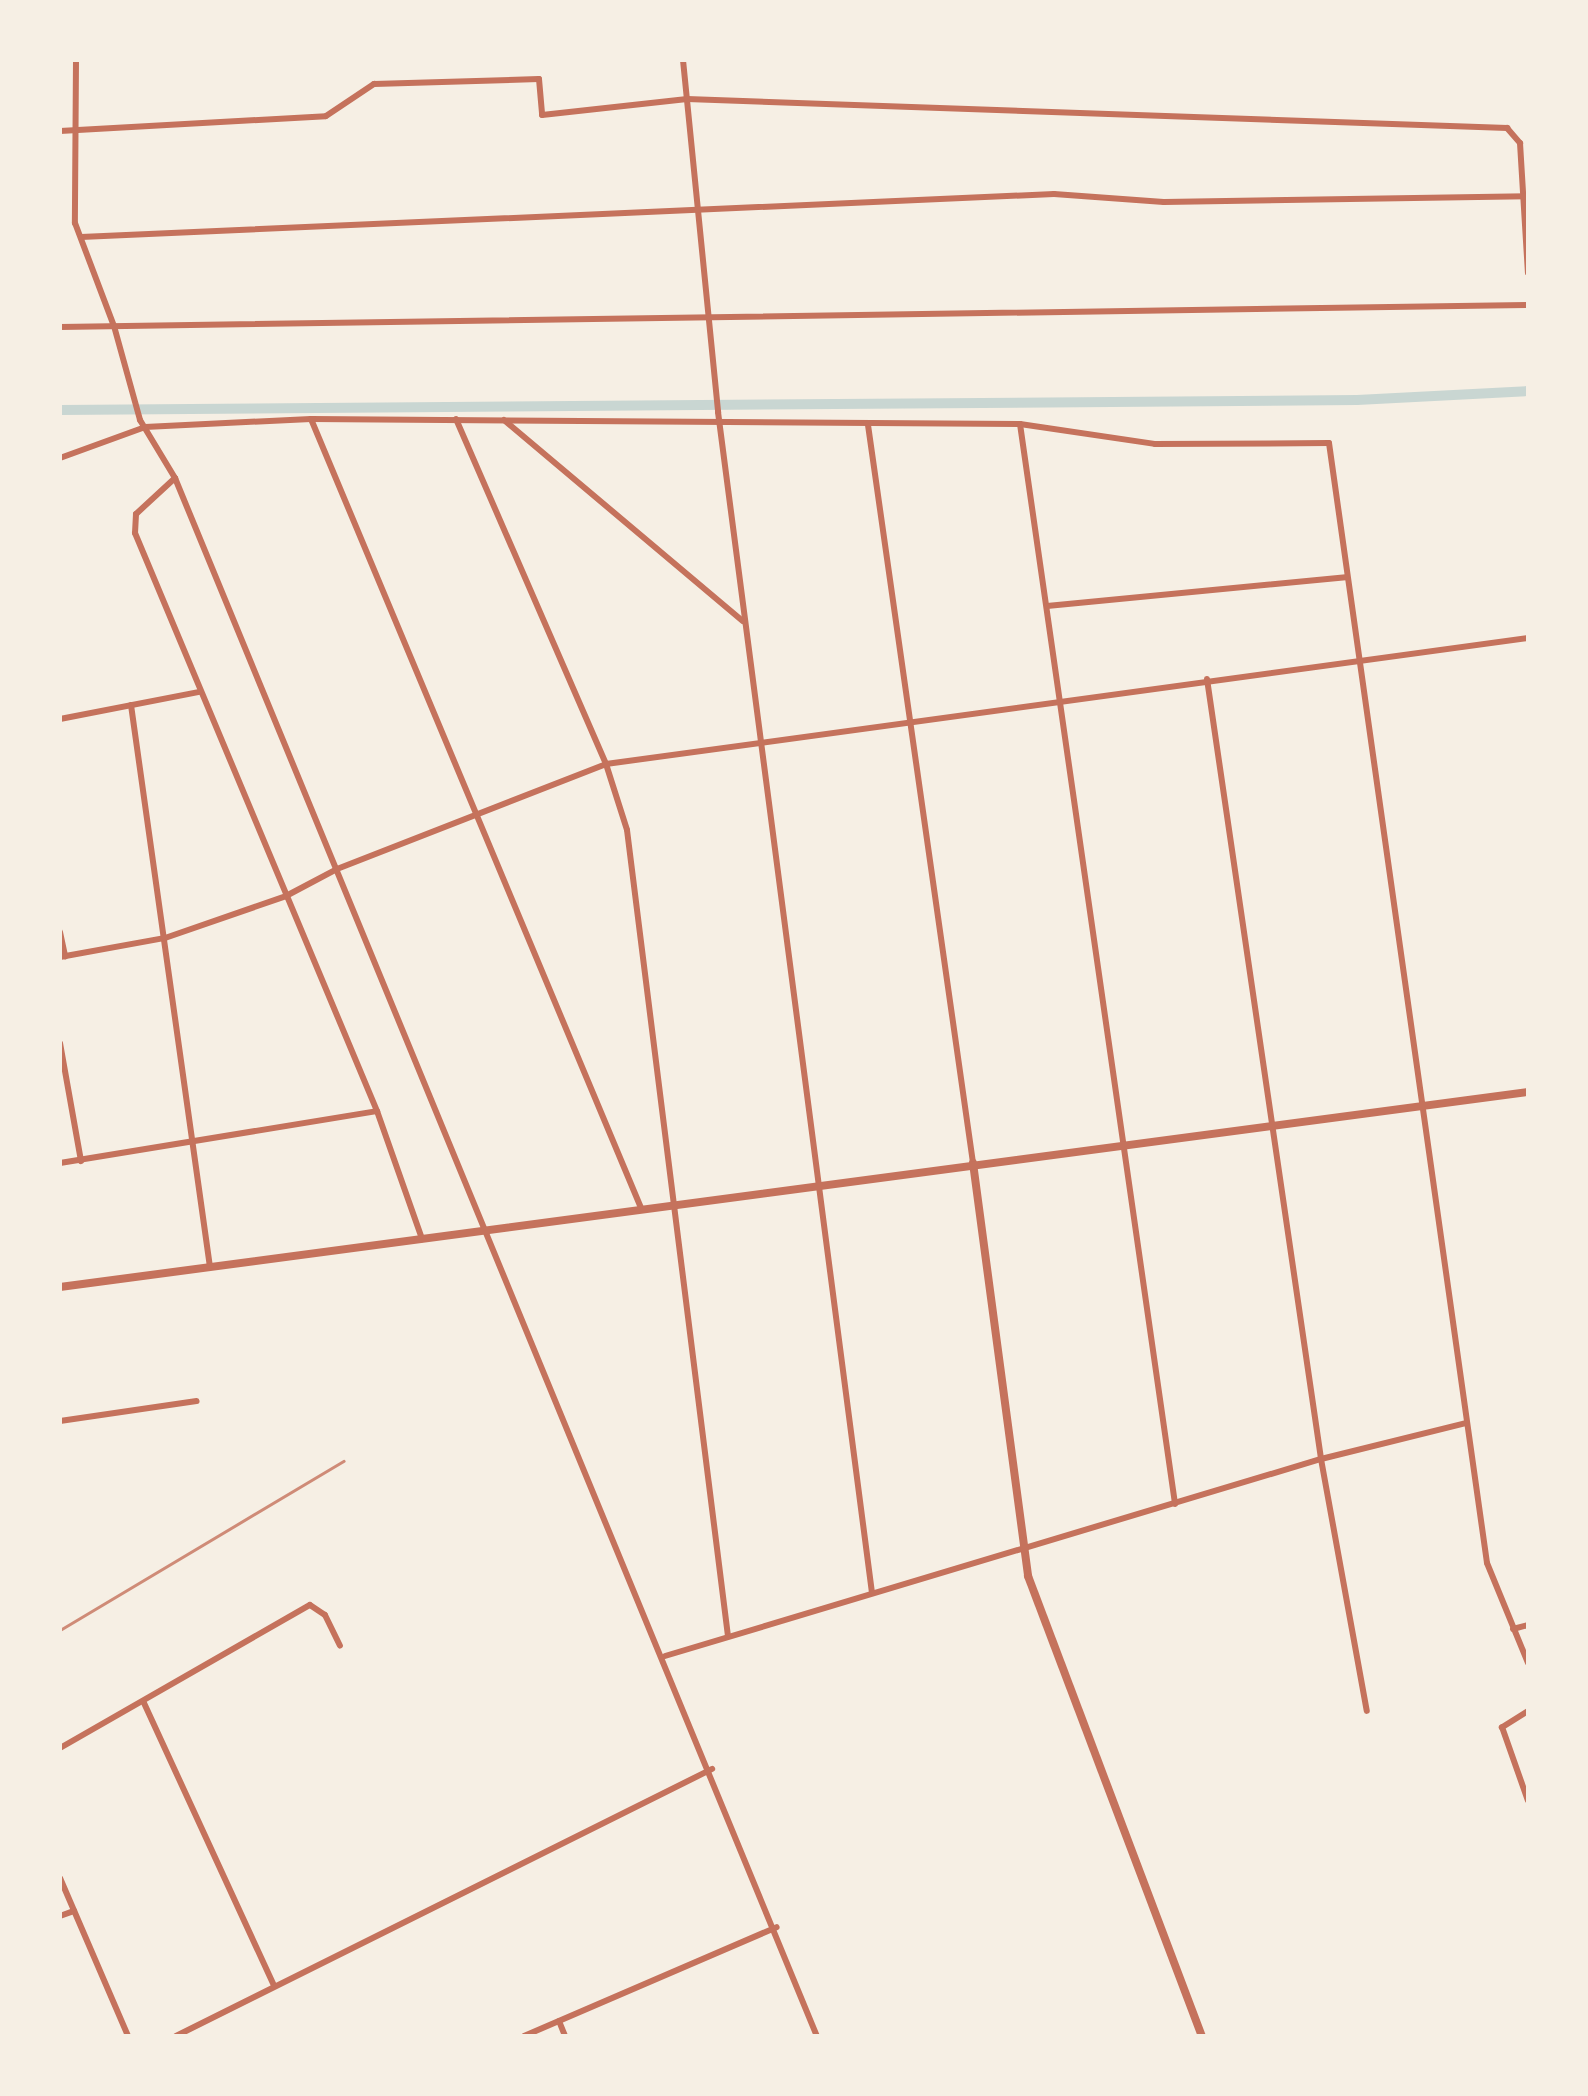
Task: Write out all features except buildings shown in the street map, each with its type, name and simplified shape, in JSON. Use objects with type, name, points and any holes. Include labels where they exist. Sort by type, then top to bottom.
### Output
[{"type":"street","points":[[76,60],[72,132],[80,236],[114,326],[142,423],[175,478],[712,1769],[817,2036]]},
{"type":"street","points":[[683,60],[718,412],[872,1592]]},
{"type":"street","points":[[60,131],[326,116],[374,84],[539,79],[542,116],[687,98],[1507,128],[1520,143],[1528,272]]},
{"type":"street","points":[[80,236],[1054,194],[1164,202],[1526,196]]},
{"type":"street","points":[[60,327],[1528,305]]},
{"type":"street","points":[[311,419],[473,816],[641,1208]]},
{"type":"street","points":[[60,458],[142,423],[311,419],[1020,424],[1155,444],[1329,443],[1487,1564],[1528,1663]]},
{"type":"street","points":[[456,419],[606,764],[627,830],[641,913],[728,1636]]},
{"type":"street","points":[[503,419],[744,622]]},
{"type":"street","points":[[1020,424],[1175,1504]]},
{"type":"street","points":[[868,425],[973,1163],[1022,1553],[1202,2036]]},
{"type":"street","points":[[175,478],[136,514],[135,533],[377,1110],[422,1240]]},
{"type":"street","points":[[1047,606],[1346,577]]},
{"type":"street","points":[[60,932],[62,957],[165,938],[286,896],[337,869],[606,764],[759,738],[1062,704],[1207,679],[1526,638]]},
{"type":"street","points":[[1207,679],[1321,1460],[1368,1711]]},
{"type":"street","points":[[60,719],[200,692]]},
{"type":"street","points":[[131,705],[210,1267]]},
{"type":"street","points":[[60,1043],[81,1161]]},
{"type":"street","points":[[60,1288],[973,1163],[1528,1092]]},
{"type":"street","points":[[60,1163],[196,1146],[377,1110]]},
{"type":"street","points":[[60,1421],[197,1402]]},
{"type":"street","points":[[665,1656],[872,1592],[1022,1553],[1321,1460],[1466,1423]]},
{"type":"street","points":[[60,1748],[310,1605],[325,1615],[340,1646]]},
{"type":"street","points":[[1513,1629],[1528,1625]]},
{"type":"street","points":[[144,1703],[274,1986]]},
{"type":"street","points":[[1528,1711],[1502,1726],[1528,1801]]},
{"type":"street","points":[[176,2036],[712,1769]]},
{"type":"street","points":[[60,1878],[128,2036]]},
{"type":"street","points":[[60,1916],[74,1912]]},
{"type":"street","points":[[524,2036],[777,1927]]},
{"type":"street","points":[[559,2021],[565,2036]]},
{"type":"waterway","points":[[60,410],[1357,400],[1528,391]]},
{"type":"railway","points":[[60,1630],[343,1461]]}]
